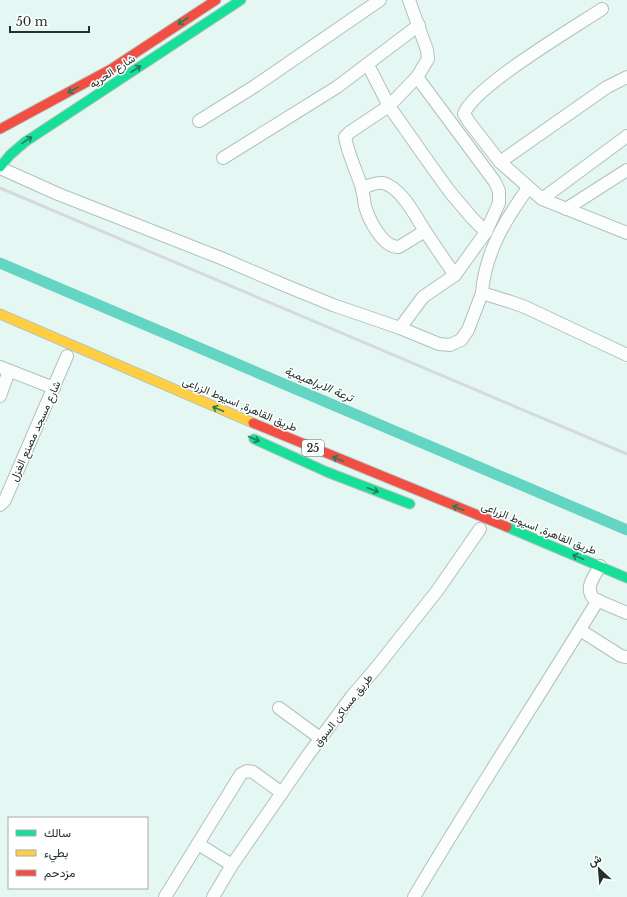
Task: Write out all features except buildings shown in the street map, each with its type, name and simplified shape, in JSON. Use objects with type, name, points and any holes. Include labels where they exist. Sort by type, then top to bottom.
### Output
[{"type":"main road","name":"شارع الحريه","points":[[0,129],[111,69],[216,0]]},
{"type":"main road","name":"شارع الحريه","points":[[0,167],[17,146],[241,0]]},
{"type":"main road","name":"طريق القاهرة, اسيوط الزراعى","points":[[0,314],[598,572]]},
{"type":"main road","name":"25","points":[[244,435],[327,472],[416,506]]},
{"type":"main road","name":"طريق القاهرة, اسيوط الزراعى","points":[[564,561],[598,572],[627,578]]},
{"type":"street","points":[[200,121],[255,86],[380,0]]},
{"type":"street","points":[[409,0],[420,26],[428,59],[417,77],[389,106],[350,132],[346,138],[362,188],[365,206],[378,233],[392,246],[399,247],[425,231]]},
{"type":"street","points":[[602,9],[506,72],[470,103],[464,114],[500,162],[542,199],[566,209],[624,228]]},
{"type":"street","points":[[223,158],[324,96],[420,26]]},
{"type":"street","points":[[368,65],[389,106],[450,192],[486,232]]},
{"type":"street","points":[[500,162],[607,87],[627,76]]},
{"type":"street","points":[[400,328],[423,297],[455,275],[486,232],[499,203],[499,191],[495,182],[417,77]]},
{"type":"street","points":[[542,199],[627,136]]},
{"type":"street","points":[[0,167],[64,197],[221,258],[333,305],[445,345],[457,343],[468,330],[482,293],[483,276],[493,246],[508,216],[528,188]]},
{"type":"street","points":[[566,209],[627,170]]},
{"type":"street","points":[[362,188],[377,183],[383,183],[395,190],[414,212],[455,275]]},
{"type":"street","points":[[482,293],[525,307],[627,355]]},
{"type":"street","name":"شارع مسجد مصنع الغزل","points":[[0,505],[5,500],[67,356]]},
{"type":"street","points":[[0,396],[5,369],[54,388]]},
{"type":"street","name":"طريق مساكن السوق","points":[[213,897],[232,865],[320,738],[437,591],[480,529]]},
{"type":"street","points":[[598,572],[590,583],[590,592],[594,599],[627,613]]},
{"type":"street","points":[[414,897],[485,779],[519,728],[598,600]]},
{"type":"street","points":[[580,630],[621,656],[627,657]]},
{"type":"street","points":[[279,708],[320,738]]},
{"type":"street","points":[[165,897],[243,772],[253,772],[282,793]]},
{"type":"street","points":[[198,844],[232,865]]},
{"type":"waterway","name":"ترعة الابراهيمية","points":[[0,263],[627,530]]},
{"type":"railway","points":[[0,188],[627,454]]},
{"type":"traffic: fast","points":[[0,167],[10,155],[25,142],[241,0]]},
{"type":"traffic: fast","points":[[254,439],[327,472],[410,504]]},
{"type":"traffic: fast","points":[[507,527],[627,578]]},
{"type":"traffic: slow","points":[[0,314],[253,423]]},
{"type":"traffic: jam","points":[[0,129],[111,69],[216,0]]},
{"type":"traffic: jam","points":[[253,423],[507,527]]}]
